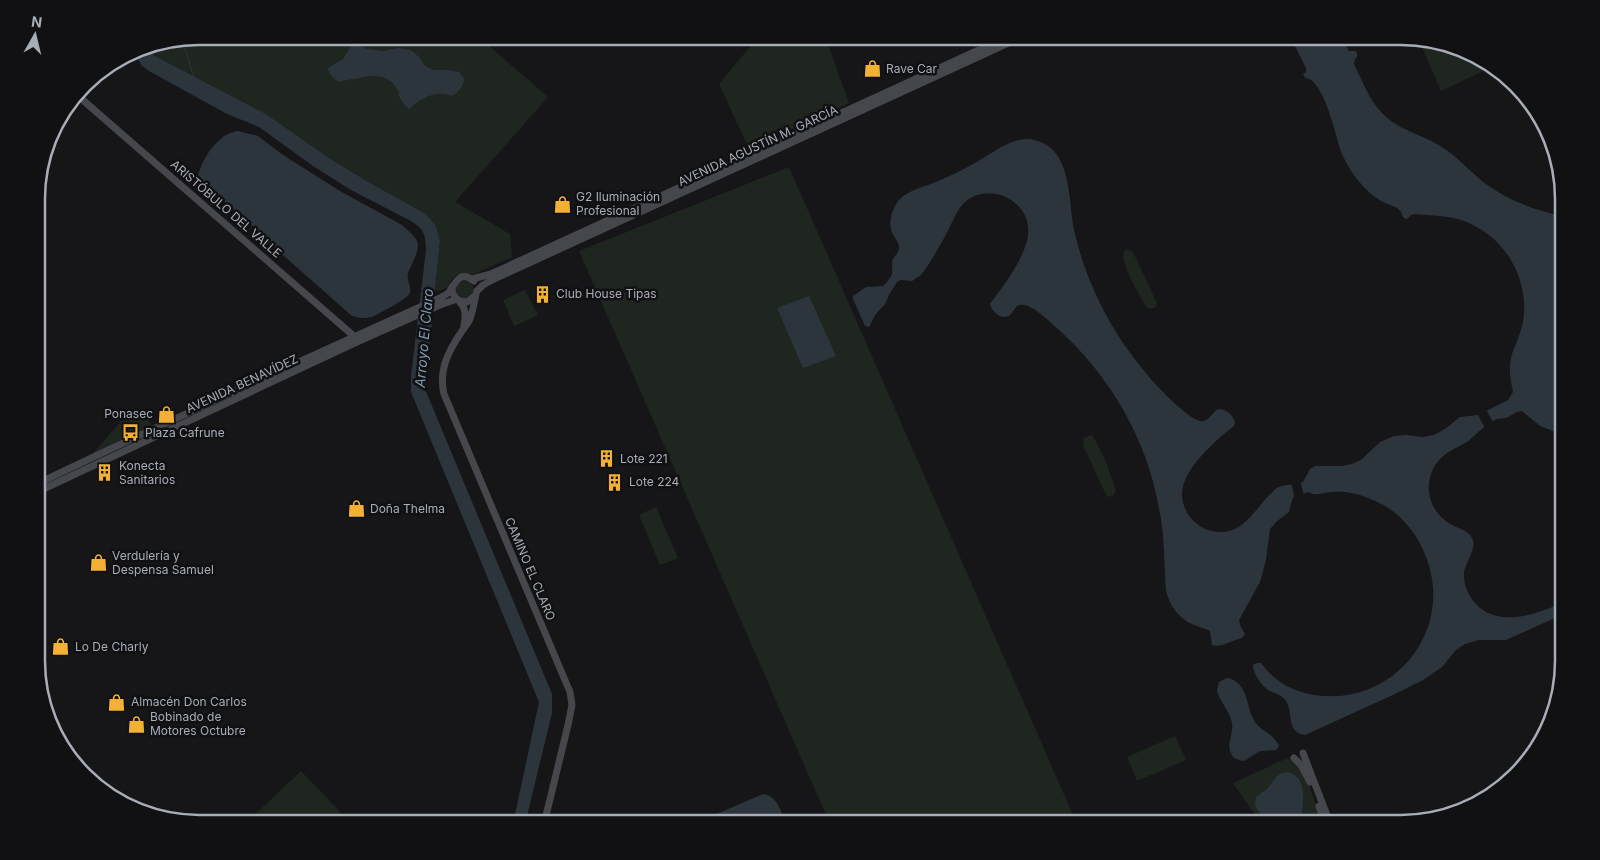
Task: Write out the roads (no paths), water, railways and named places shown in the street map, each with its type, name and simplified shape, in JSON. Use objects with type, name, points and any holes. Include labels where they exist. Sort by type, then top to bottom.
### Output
[{"type":"main road","name":"AVENIDA AGUSTÍN M. GARCÍA","points":[[472,279],[492,274],[989,45]]},
{"type":"main road","name":"AVENIDA AGUSTÍN M. GARCÍA","points":[[477,292],[483,285],[492,280],[1004,45]]},
{"type":"main road","name":"ARISTÓBULO DEL VALLE","points":[[82,99],[357,338]]},
{"type":"main road","points":[[464,277],[472,279],[477,286],[477,292],[467,302],[458,300],[452,292],[456,280],[464,277]]},
{"type":"main road","name":"AVENIDA BENAVÍDEZ","points":[[440,302],[452,288]]},
{"type":"main road","name":"CAMINO EL CLARO","points":[[477,292],[469,321],[446,358],[442,381],[444,394],[566,682],[571,698],[568,725],[546,815]]},
{"type":"main road","name":"CAMINO EL CLARO","points":[[458,300],[463,305],[466,313],[462,330]]},
{"type":"main road","name":"AVENIDA BENAVÍDEZ","points":[[45,480],[290,367],[440,302],[458,300]]},
{"type":"main road","name":"AVENIDA BENAVÍDEZ","points":[[45,488],[357,338]]},
{"type":"main road","points":[[1303,753],[1327,815]]},
{"type":"main road","points":[[1294,758],[1301,765],[1322,815]]},
{"type":"water","points":[[352,45],[384,51],[398,48],[411,50],[425,66],[433,70],[459,72],[464,78],[463,84],[452,96],[434,94],[409,109],[401,100],[399,92],[393,84],[380,76],[369,76],[339,82],[332,76],[328,68],[343,59]]},
{"type":"water","points":[[1294,45],[1346,45],[1349,51],[1357,53],[1354,64],[1363,83],[1373,102],[1389,119],[1442,147],[1486,184],[1504,195],[1532,208],[1555,214],[1555,432],[1540,426],[1522,411],[1516,412],[1507,418],[1497,419],[1485,426],[1467,442],[1441,458],[1431,473],[1429,491],[1430,499],[1439,515],[1449,523],[1468,533],[1473,540],[1474,544],[1464,572],[1464,581],[1466,589],[1475,603],[1484,611],[1506,617],[1518,617],[1555,606],[1555,618],[1506,640],[1479,640],[1465,644],[1456,650],[1442,667],[1423,680],[1305,735],[1299,733],[1292,726],[1286,701],[1261,683],[1256,676],[1253,665],[1261,663],[1285,685],[1307,694],[1343,696],[1369,689],[1392,676],[1411,658],[1424,636],[1432,611],[1433,585],[1423,550],[1400,517],[1387,507],[1354,493],[1329,492],[1315,494],[1308,492],[1293,497],[1289,512],[1270,529],[1266,560],[1260,582],[1239,620],[1245,634],[1242,638],[1227,643],[1212,645],[1210,631],[1184,619],[1173,607],[1168,597],[1162,529],[1153,482],[1135,433],[1124,410],[1110,388],[1077,347],[1037,311],[1028,306],[1019,305],[1010,315],[1004,317],[995,313],[991,307],[990,304],[1013,271],[1023,252],[1028,235],[1027,223],[1023,212],[1016,204],[996,194],[974,196],[964,203],[921,275],[912,281],[901,280],[897,282],[869,327],[865,326],[853,296],[866,287],[883,286],[891,276],[892,261],[898,252],[899,246],[892,232],[891,216],[899,200],[911,191],[959,171],[1008,144],[1026,139],[1035,140],[1045,144],[1054,151],[1061,161],[1068,184],[1075,234],[1089,279],[1109,320],[1134,359],[1165,394],[1190,416],[1204,421],[1218,409],[1221,409],[1228,412],[1235,422],[1234,426],[1201,456],[1184,484],[1182,498],[1184,507],[1191,518],[1202,527],[1218,532],[1237,528],[1277,488],[1303,482],[1310,469],[1315,466],[1352,464],[1361,460],[1380,442],[1394,436],[1423,437],[1434,435],[1460,417],[1478,415],[1508,400],[1513,392],[1510,377],[1510,361],[1522,326],[1524,306],[1518,275],[1512,261],[1492,237],[1479,228],[1458,219],[1446,217],[1415,214],[1407,219],[1404,218],[1397,208],[1381,201],[1363,186],[1349,168],[1342,154],[1333,123],[1318,88],[1312,81],[1305,78],[1303,74],[1306,72],[1306,68]]},
{"type":"water","name":"Arroyo El Claro","points":[[151,53],[266,114],[332,160],[426,214],[436,226],[440,241],[425,389],[552,694],[552,713],[527,815],[515,815],[539,702],[411,392],[411,376],[426,250],[423,232],[409,220],[351,190],[313,166],[259,127],[227,114],[142,66],[137,58]]},
{"type":"water","points":[[238,131],[258,136],[283,155],[340,191],[402,225],[413,235],[418,242],[418,246],[408,273],[410,293],[404,299],[371,317],[352,316],[204,184],[198,176],[207,154],[224,136]]},
{"type":"water","points":[[809,296],[836,356],[803,368],[777,308]]},
{"type":"water","points":[[1227,678],[1234,680],[1243,689],[1251,715],[1257,724],[1276,741],[1279,746],[1276,750],[1260,751],[1244,761],[1233,757],[1229,747],[1232,723],[1217,691],[1219,682]]},
{"type":"water","points":[[1283,772],[1294,775],[1302,786],[1302,815],[1261,815],[1255,806],[1256,797],[1266,790],[1277,776]]},
{"type":"water","points":[[763,794],[776,801],[782,815],[714,815]]},
{"type":"waterway","points":[[184,46],[194,77]]},
{"type":"place","name":"Rave Car","points":[[872,69]]},
{"type":"place","name":"G2 Iluminación Profesional","points":[[562,204]]},
{"type":"place","name":"Club House Tipas","points":[[542,294]]},
{"type":"place","name":"Ponasec","points":[[167,414]]},
{"type":"place","name":"Plaza Cafrune","points":[[131,433]]},
{"type":"place","name":"Lote 221","points":[[606,459]]},
{"type":"place","name":"Konecta Sanitarios","points":[[105,473]]},
{"type":"place","name":"Lote 224","points":[[615,482]]},
{"type":"place","name":"Doña Thelma","points":[[356,509]]},
{"type":"place","name":"Verdulería y Despensa Samuel","points":[[98,563]]},
{"type":"place","name":"Lo De Charly","points":[[61,647]]},
{"type":"place","name":"Almacén Don Carlos","points":[[117,702]]},
{"type":"place","name":"Bobinado de Motores Octubre","points":[[136,724]]}]
